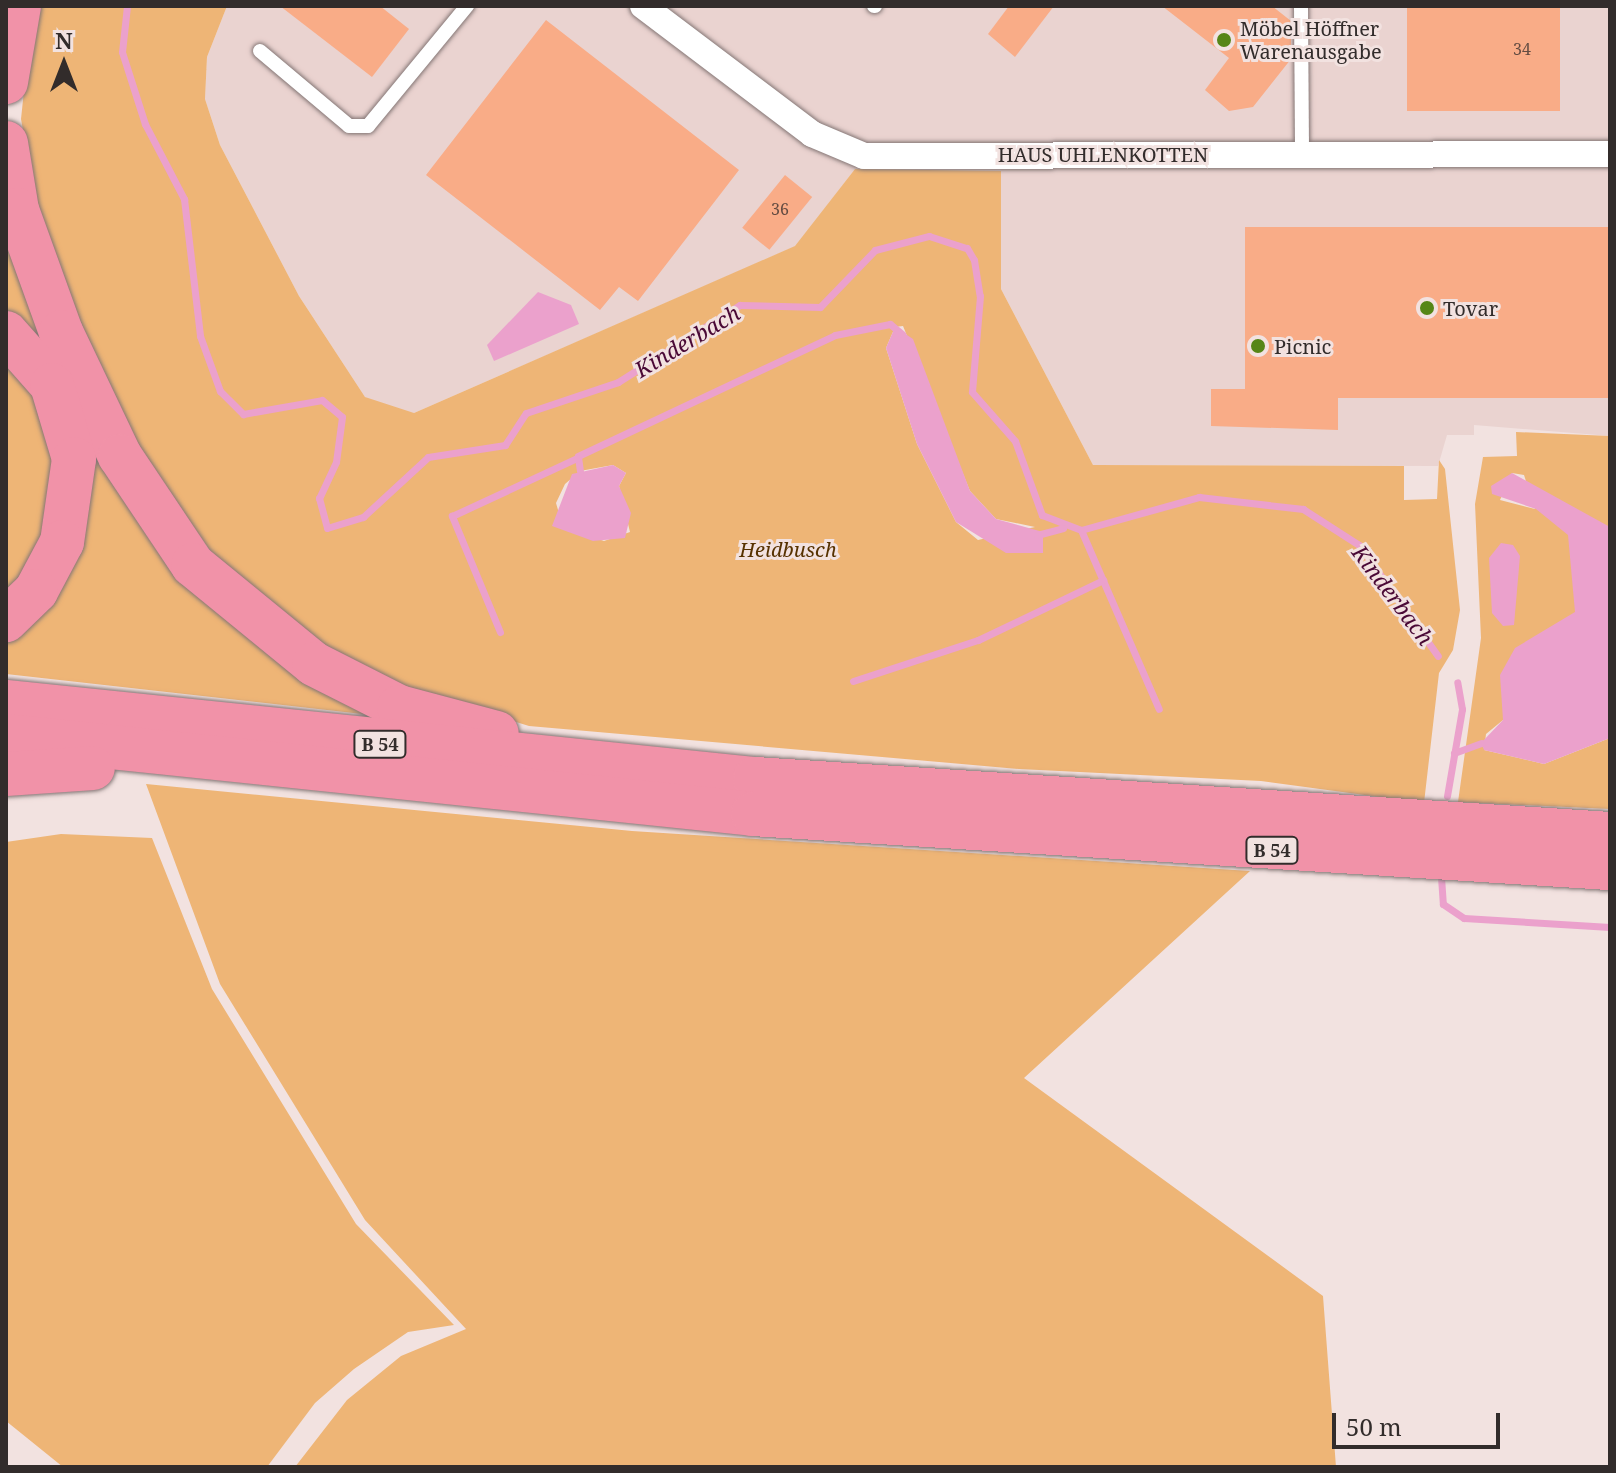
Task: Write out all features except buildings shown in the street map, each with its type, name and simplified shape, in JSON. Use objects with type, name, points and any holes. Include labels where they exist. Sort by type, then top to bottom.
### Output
[{"type":"highway","points":[[6,82],[19,6]]},
{"type":"highway","points":[[6,143],[30,254],[120,456],[193,565],[245,614],[314,664],[399,707],[488,732],[617,749],[755,779]]},
{"type":"highway","points":[[6,333],[52,385],[74,459],[62,542],[36,591],[6,620]]},
{"type":"highway","name":"B 54","points":[[6,702],[755,779],[1610,834]]},
{"type":"highway","name":"B 54","points":[[6,736],[355,776],[934,828],[1610,868]]},
{"type":"highway","points":[[6,774],[140,768],[355,776]]},
{"type":"street","name":"HAUS UHLENKOTTEN","points":[[643,6],[801,126],[864,156],[1610,154]]},
{"type":"lane","points":[[260,51],[349,126],[368,126],[467,6]]},
{"type":"lane","points":[[1301,6],[1302,154]]},
{"type":"shaded area","points":[[227,6],[1610,6],[1610,436],[1474,425],[1474,435],[1447,435],[1438,466],[1093,465],[1001,289],[1000,171],[855,169],[796,246],[414,413],[388,409],[365,397],[299,296],[220,145],[205,99],[207,57]]},
{"type":"shaded area","points":[[538,292],[571,305],[579,324],[494,361],[487,345]]},
{"type":"shaded area","points":[[895,327],[913,339],[970,491],[996,519],[1043,532],[1043,553],[1006,553],[956,522],[917,444],[886,348]]},
{"type":"shaded area","points":[[613,465],[626,473],[619,486],[631,513],[625,538],[593,541],[552,526],[572,474]]},
{"type":"shaded area","points":[[1512,473],[1610,527],[1610,738],[1544,764],[1484,750],[1481,743],[1503,720],[1500,675],[1515,648],[1575,612],[1568,535],[1536,509],[1492,494],[1491,486]]},
{"type":"shaded area","points":[[1501,543],[1513,545],[1520,556],[1514,625],[1503,626],[1492,613],[1489,558]]},
{"type":"green space","name":"Heidbusch","points":[[33,6],[227,6],[207,57],[205,99],[220,145],[299,296],[365,397],[414,413],[795,246],[855,169],[1001,171],[1001,289],[1093,465],[1404,466],[1404,500],[1437,499],[1439,460],[1445,469],[1460,610],[1453,650],[1439,673],[1424,803],[1261,781],[1019,769],[529,726],[370,677],[228,575],[142,457],[44,244],[21,119]],"holes":[[[903,326],[970,491],[996,519],[1035,527],[978,540],[956,522],[917,444],[886,348],[895,327]],[[613,465],[626,473],[619,486],[630,532],[604,541],[563,527],[556,503],[565,484],[580,471]]]},
{"type":"green space","points":[[6,186],[115,465],[380,716],[6,674],[6,633],[81,516],[6,319]]},
{"type":"green space","points":[[6,355],[25,376],[56,446],[46,537],[6,597]]},
{"type":"green space","points":[[1516,432],[1610,436],[1610,539],[1575,613],[1503,720],[1486,734],[1484,750],[1544,764],[1610,738],[1610,809],[1458,802],[1481,638],[1475,504],[1483,457],[1517,456]],"holes":[[[1512,473],[1524,475],[1535,509],[1500,500]]]},
{"type":"green space","points":[[146,784],[632,831],[1250,871],[1024,1078],[1323,1296],[1336,1467],[295,1467],[347,1400],[401,1356],[466,1329],[365,1220],[220,984]]},
{"type":"green space","points":[[61,834],[152,838],[212,989],[356,1224],[454,1325],[408,1332],[354,1369],[315,1403],[267,1467],[63,1467],[6,1421],[6,842]]},
{"type":"waterway","name":"Kinderbach","points":[[127,6],[122,52],[145,124],[184,199],[200,336],[220,391],[243,414],[322,400],[342,417],[336,462],[319,498],[327,528],[363,517],[428,457],[505,445],[526,413],[618,382],[740,305],[820,307],[875,250],[929,236],[967,248],[974,260],[980,296],[972,392],[1015,441],[1042,515],[1081,530],[1199,497],[1303,509],[1359,545],[1438,656]]},
{"type":"waterway","points":[[580,471],[578,456],[835,335],[890,324],[902,334]]},
{"type":"waterway","points":[[500,632],[452,516],[577,458]]},
{"type":"waterway","points":[[1037,535],[1063,528]]},
{"type":"waterway","points":[[1081,530],[1159,709]]},
{"type":"waterway","points":[[853,681],[978,640],[1103,580]]},
{"type":"waterway","name":"Kinderbach","points":[[1447,796],[1462,709],[1457,682]]},
{"type":"waterway","points":[[1454,753],[1481,743]]},
{"type":"waterway","name":"Kinderbach","points":[[1441,877],[1443,904],[1464,918],[1610,927]]},
{"type":"place","name":"Möbel Höffner Warenausgabe","points":[[1224,40]]},
{"type":"place","name":"Tovar","points":[[1427,308]]},
{"type":"place","name":"Picnic","points":[[1258,346]]}]
